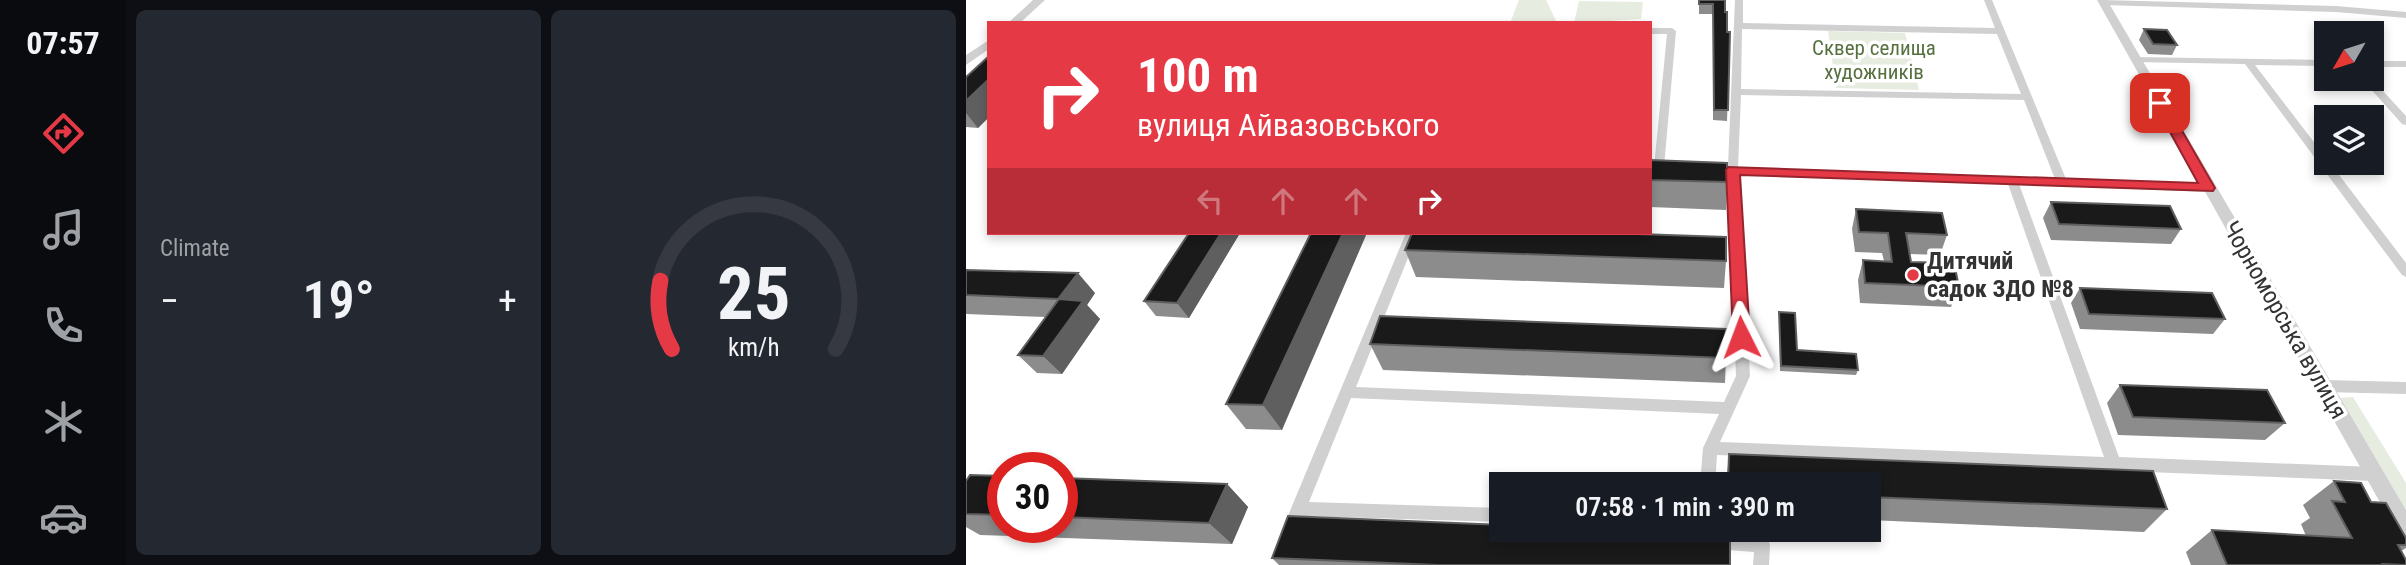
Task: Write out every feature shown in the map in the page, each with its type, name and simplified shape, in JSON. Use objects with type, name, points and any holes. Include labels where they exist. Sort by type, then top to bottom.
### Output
[{"type":"street","points":[[1015,21],[1040,0]]},
{"type":"street","points":[[1708,472],[1710,448],[1743,376],[1733,170],[1739,0]]},
{"type":"street","points":[[1988,0],[2062,181]]},
{"type":"street","points":[[2327,0],[2336,9]]},
{"type":"street","points":[[2103,1],[2406,14],[2403,0]]},
{"type":"street","name":"Чорноморська вулиця","points":[[2103,1],[2406,529]]},
{"type":"street","points":[[1738,26],[2001,31]]},
{"type":"street","points":[[1652,31],[1672,31],[1654,167],[1671,168]]},
{"type":"street","points":[[966,61],[987,45]]},
{"type":"street","points":[[2136,60],[2314,63]]},
{"type":"street","points":[[2248,62],[2406,272]]},
{"type":"street","points":[[2384,64],[2406,64]]},
{"type":"street","points":[[2378,91],[2406,122]]},
{"type":"street","points":[[1737,92],[2029,97]]},
{"type":"street","points":[[1708,169],[2208,188]]},
{"type":"street","points":[[2012,180],[2113,464]]},
{"type":"street","points":[[1285,542],[1411,235]]},
{"type":"street","points":[[2323,386],[2406,388]]},
{"type":"street","points":[[1346,392],[1728,408]]},
{"type":"street","points":[[1710,448],[2374,474]]},
{"type":"street","points":[[1299,509],[1489,514]]},
{"type":"street","points":[[1727,542],[1762,545],[1761,565]]},
{"type":"green space","points":[[1519,0],[1546,0],[1556,21],[1511,21]]},
{"type":"green space","points":[[1579,1],[1643,2],[1641,19],[1574,21]]},
{"type":"green space","name":"Сквер селища художників","points":[[1828,31],[1905,33],[1919,90],[1836,88]]},
{"type":"green space","points":[[2353,397],[2406,483],[2406,510],[2340,398]]},
{"type":"building","points":[[1699,0],[1725,0],[1727,32],[1730,32],[1728,110],[1714,110],[1713,4],[1699,4]]},
{"type":"building","points":[[2144,29],[2167,30],[2177,45],[2153,44]]},
{"type":"building","points":[[987,58],[987,81],[966,101],[966,77]]},
{"type":"building","points":[[1652,160],[1727,163],[1727,182],[1652,180]]},
{"type":"building","points":[[2051,202],[2170,206],[2181,229],[2059,224]]},
{"type":"building","points":[[1856,209],[1942,213],[1947,235],[1906,233],[1911,262],[1954,263],[1959,287],[1865,283],[1863,260],[1892,262],[1888,233],[1859,232]]},
{"type":"building","points":[[1188,235],[1220,235],[1177,303],[1144,301]]},
{"type":"building","points":[[1310,235],[1342,235],[1263,405],[1226,404]]},
{"type":"building","points":[[1411,235],[1726,237],[1726,261],[1405,250]]},
{"type":"building","points":[[966,270],[1078,273],[1058,299],[966,295]]},
{"type":"building","points":[[2080,288],[2212,293],[2225,319],[2089,314]]},
{"type":"building","points":[[1059,299],[1083,301],[1043,356],[1018,355]]},
{"type":"building","points":[[1779,312],[1795,313],[1797,350],[1856,354],[1858,370],[1781,366]]},
{"type":"building","points":[[1380,316],[1726,329],[1726,358],[1370,344]]},
{"type":"building","points":[[2120,385],[2267,390],[2285,423],[2133,417]]},
{"type":"building","points":[[1729,454],[2153,471],[2167,509],[1881,497],[1881,472],[1728,472]]},
{"type":"building","points":[[970,475],[987,476],[987,515],[966,514],[966,481]]},
{"type":"building","points":[[1078,479],[1227,484],[1209,523],[1078,518]]},
{"type":"building","points":[[2334,481],[2361,483],[2371,502],[2386,503],[2406,538],[2406,545],[2398,545],[2406,565],[2227,565],[2212,530],[2352,538],[2332,501],[2345,502]]},
{"type":"building","points":[[1288,516],[1489,524],[1489,542],[1730,542],[1730,565],[1438,565],[1272,558]]},
{"type":"place","name":"Дитячий садок ЗДО №8","points":[[1913,275]]},
{"type":"route","points":[[1741,337],[1733,170],[2208,188],[2160,103]]}]
